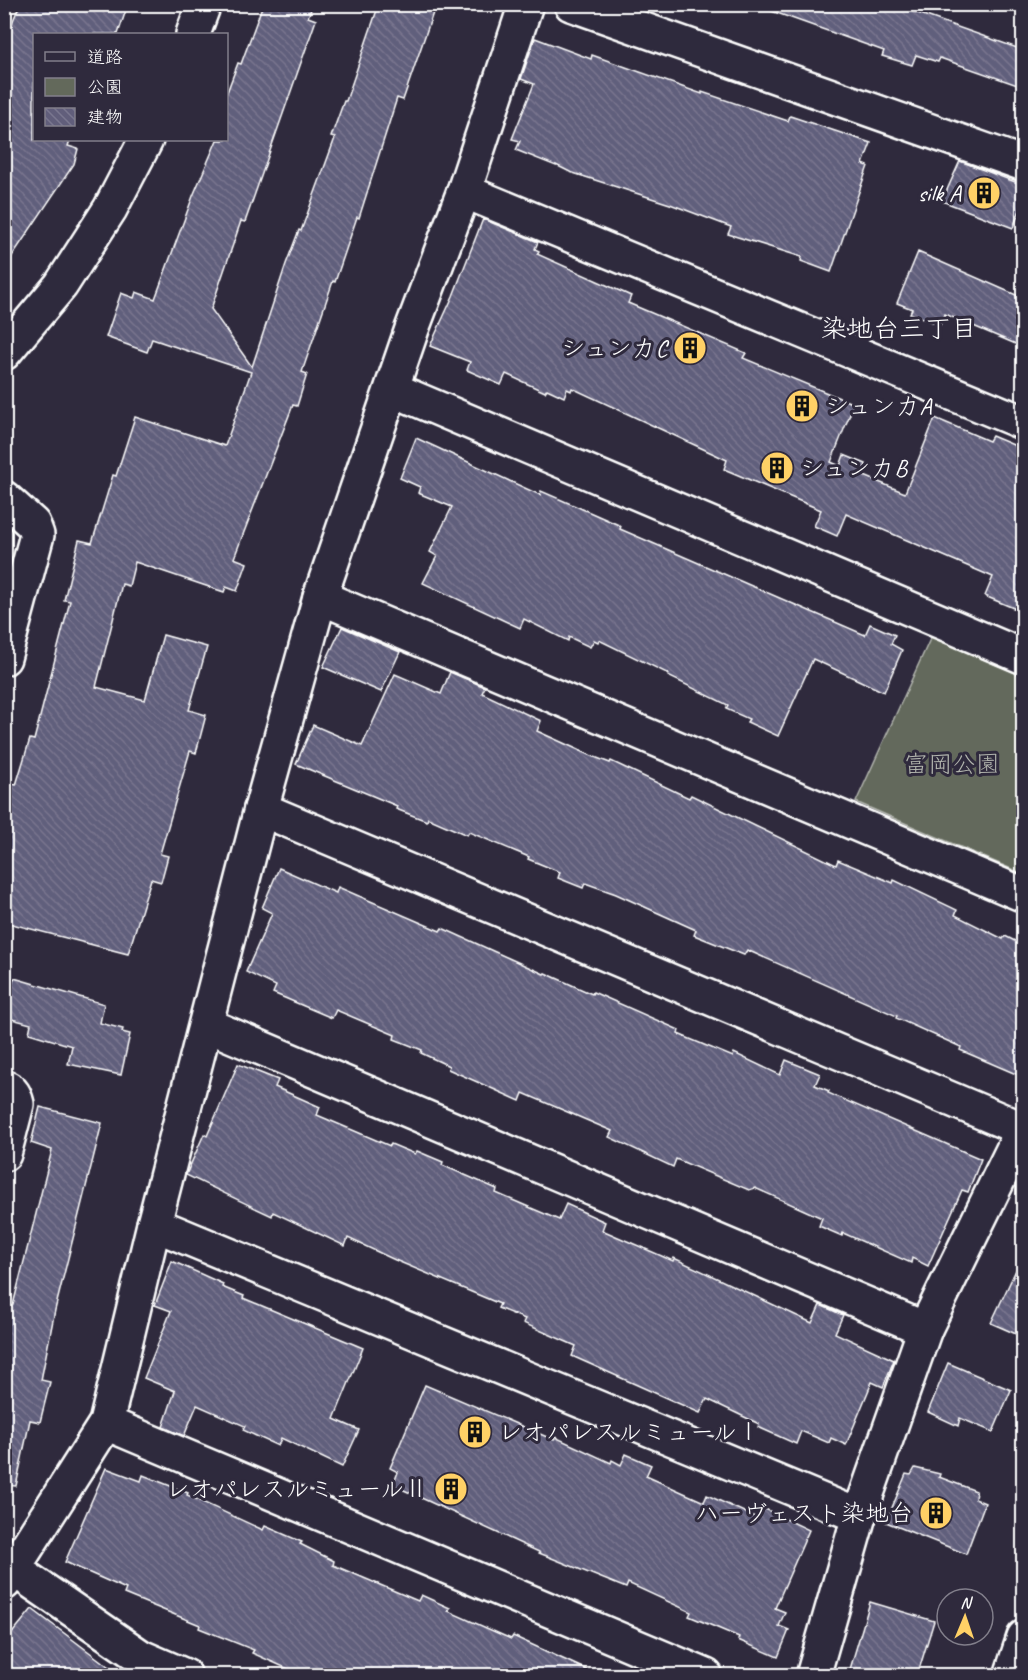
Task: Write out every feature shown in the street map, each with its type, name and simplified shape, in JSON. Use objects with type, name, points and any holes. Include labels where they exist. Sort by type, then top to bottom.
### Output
[{"type":"street","points":[[193,33],[204,4]]},
{"type":"street","points":[[185,1676],[141,1656],[10,1576],[106,1423],[154,1224],[261,809],[320,597],[464,191],[526,4]]},
{"type":"street","points":[[571,4],[1023,164]]},
{"type":"street","points":[[4,353],[62,285],[110,209],[145,141]]},
{"type":"street","points":[[464,191],[1023,423]]},
{"type":"street","points":[[392,389],[1023,657]]},
{"type":"street","points":[[4,498],[33,524],[37,536],[4,658]]},
{"type":"street","points":[[320,597],[1023,895]]},
{"type":"street","points":[[261,809],[1023,1128],[926,1329],[859,1516],[813,1676]]},
{"type":"street","points":[[207,1025],[926,1329]]},
{"type":"street","points":[[4,1087],[10,1089],[17,1104],[4,1154]]},
{"type":"street","points":[[154,1224],[859,1516]]},
{"type":"street","points":[[106,1423],[706,1676]]},
{"type":"street","points":[[1011,1676],[1023,1637]]},
{"type":"green space","name":"富岡公園","points":[[931,637],[1023,676],[1023,874],[856,802]]},
{"type":"building","points":[[20,4],[128,4],[118,33],[33,33],[33,141],[70,141],[68,146],[78,149],[74,164],[4,268],[4,42]]},
{"type":"building","points":[[263,4],[313,4],[308,17],[316,20],[245,222],[241,221],[211,309],[252,367],[286,264],[299,230],[301,231],[335,138],[331,137],[344,101],[346,101],[379,4],[436,4],[403,100],[397,98],[359,218],[357,217],[335,282],[333,281],[302,372],[307,374],[297,406],[293,405],[234,558],[247,563],[237,591],[226,587],[224,592],[135,562],[129,586],[122,584],[96,687],[145,700],[163,635],[207,647],[189,710],[206,715],[196,753],[190,751],[160,854],[168,856],[161,882],[151,879],[128,954],[4,922],[4,781],[16,785],[30,739],[34,740],[70,601],[64,600],[79,540],[92,543],[113,475],[116,476],[135,417],[225,446],[251,372],[152,339],[147,352],[106,337],[121,293],[134,298],[136,292],[155,299],[193,196],[217,141],[228,141],[228,90],[238,63],[241,64]]},
{"type":"building","points":[[764,4],[892,4],[1023,50],[1023,87],[940,58],[938,62],[916,55],[912,65],[882,56],[884,51],[763,8]]},
{"type":"building","points":[[535,38],[591,59],[592,55],[702,94],[702,92],[788,121],[790,116],[871,143],[863,164],[868,166],[831,272],[801,261],[802,257],[728,234],[731,227],[670,204],[570,172],[516,150],[520,141],[512,139],[534,84],[521,79]]},
{"type":"building","name":"silk A","points":[[960,161],[1023,185],[1023,202],[1013,228],[942,201]]},
{"type":"building","points":[[483,219],[538,242],[535,249],[539,251],[537,254],[631,296],[628,303],[746,353],[743,358],[854,404],[831,462],[840,466],[844,455],[866,464],[862,475],[905,493],[935,418],[989,441],[992,436],[1023,449],[1023,612],[985,596],[993,577],[846,514],[837,536],[814,526],[821,510],[724,469],[727,460],[572,388],[571,391],[567,389],[564,397],[547,389],[545,392],[506,374],[501,385],[467,370],[470,362],[430,346],[453,296]]},
{"type":"building","points":[[918,252],[1023,298],[1023,347],[945,314],[940,325],[910,313],[912,309],[897,303]]},
{"type":"building","points":[[416,438],[540,495],[541,491],[621,526],[620,529],[865,635],[870,624],[895,635],[891,644],[902,650],[884,692],[813,659],[778,736],[747,722],[749,719],[726,709],[728,705],[599,640],[598,642],[594,640],[590,647],[569,637],[568,641],[524,619],[520,628],[423,583],[437,556],[430,552],[452,507],[418,493],[420,487],[400,478]]},
{"type":"building","points":[[342,627],[400,652],[381,692],[323,667]]},
{"type":"building","points":[[450,672],[485,687],[482,693],[541,721],[537,731],[592,756],[610,763],[611,761],[689,798],[691,795],[836,865],[838,860],[893,883],[894,880],[957,910],[955,915],[1003,939],[1005,936],[1023,945],[1023,1072],[1018,1070],[1016,1074],[960,1050],[961,1047],[896,1018],[897,1016],[747,950],[744,955],[694,935],[696,930],[616,894],[585,883],[583,888],[558,878],[560,872],[528,859],[529,857],[469,832],[467,835],[428,818],[427,821],[396,809],[397,806],[296,764],[313,725],[362,746],[395,674],[441,694]]},
{"type":"building","points":[[279,868],[336,893],[338,887],[440,931],[442,928],[544,974],[592,994],[593,992],[679,1030],[678,1034],[733,1057],[734,1053],[780,1075],[786,1060],[820,1074],[815,1085],[829,1091],[828,1093],[981,1159],[968,1192],[962,1190],[928,1266],[912,1258],[911,1263],[843,1233],[842,1236],[819,1226],[822,1218],[755,1188],[749,1190],[676,1159],[673,1167],[609,1137],[612,1131],[523,1093],[520,1101],[448,1069],[449,1066],[421,1053],[422,1050],[394,1039],[395,1035],[336,1010],[332,1018],[273,993],[276,986],[246,972],[272,913],[262,908]]},
{"type":"building","points":[[14,978],[104,1004],[100,1023],[123,1029],[122,1032],[130,1034],[121,1075],[68,1064],[72,1046],[29,1033],[31,1024],[4,1017]]},
{"type":"building","points":[[238,1064],[278,1080],[275,1087],[320,1107],[317,1115],[390,1146],[391,1144],[415,1154],[417,1151],[443,1162],[442,1165],[497,1189],[496,1193],[559,1220],[566,1204],[605,1222],[602,1230],[673,1261],[674,1258],[812,1323],[820,1305],[843,1315],[835,1333],[894,1360],[883,1387],[872,1382],[846,1445],[831,1438],[829,1443],[801,1431],[796,1444],[758,1427],[759,1424],[707,1399],[700,1413],[572,1356],[576,1346],[523,1323],[525,1319],[498,1308],[500,1304],[348,1238],[345,1246],[273,1212],[272,1216],[186,1175],[204,1134],[207,1136]]},
{"type":"building","points":[[40,1107],[102,1123],[55,1310],[41,1380],[50,1382],[40,1422],[30,1420],[16,1486],[4,1485],[4,1338],[52,1150],[31,1143]]},
{"type":"building","points":[[1023,1255],[1023,1337],[991,1323]]},
{"type":"building","points":[[172,1261],[223,1284],[222,1287],[244,1296],[243,1298],[363,1348],[334,1419],[359,1430],[342,1467],[281,1438],[278,1446],[243,1430],[245,1426],[197,1405],[184,1436],[163,1427],[175,1391],[144,1378],[171,1311],[155,1305]]},
{"type":"building","points":[[948,1363],[1011,1390],[993,1432],[960,1418],[958,1426],[928,1412]]},
{"type":"building","points":[[425,1385],[554,1440],[555,1437],[611,1463],[612,1460],[621,1465],[626,1454],[651,1465],[646,1476],[704,1502],[707,1495],[757,1518],[761,1507],[809,1530],[775,1608],[785,1612],[779,1626],[789,1630],[778,1657],[738,1640],[739,1637],[689,1616],[691,1612],[628,1583],[626,1588],[539,1553],[393,1485],[398,1472],[390,1468]]},
{"type":"building","points":[[106,1468],[141,1481],[143,1475],[188,1493],[187,1495],[263,1530],[265,1526],[302,1542],[300,1544],[334,1561],[333,1565],[418,1601],[421,1595],[450,1608],[448,1611],[511,1639],[513,1636],[600,1676],[304,1676],[252,1653],[254,1650],[199,1628],[200,1625],[124,1594],[126,1589],[65,1562]]},
{"type":"building","name":"ハーヴェスト染地台","points":[[915,1468],[940,1474],[939,1477],[976,1491],[975,1499],[985,1503],[966,1554],[886,1522],[906,1474],[911,1475]]},
{"type":"building","points":[[870,1602],[934,1621],[917,1676],[848,1676]]},
{"type":"building","points":[[32,1609],[121,1676],[4,1676],[4,1643]]},
{"type":"place","name":"silk A","points":[[984,193]]},
{"type":"place","name":"シュンカC","points":[[690,348]]},
{"type":"place","name":"シュンカA","points":[[802,406]]},
{"type":"place","name":"シュンカB","points":[[777,468]]},
{"type":"place","name":"レオパレスルミュールⅠ","points":[[475,1432]]},
{"type":"place","name":"レオパレスルミュールⅡ","points":[[451,1489]]},
{"type":"place","name":"ハーヴェスト染地台","points":[[936,1513]]},
{"type":"district","name":"染地台三丁目","points":[[899,328]]}]
